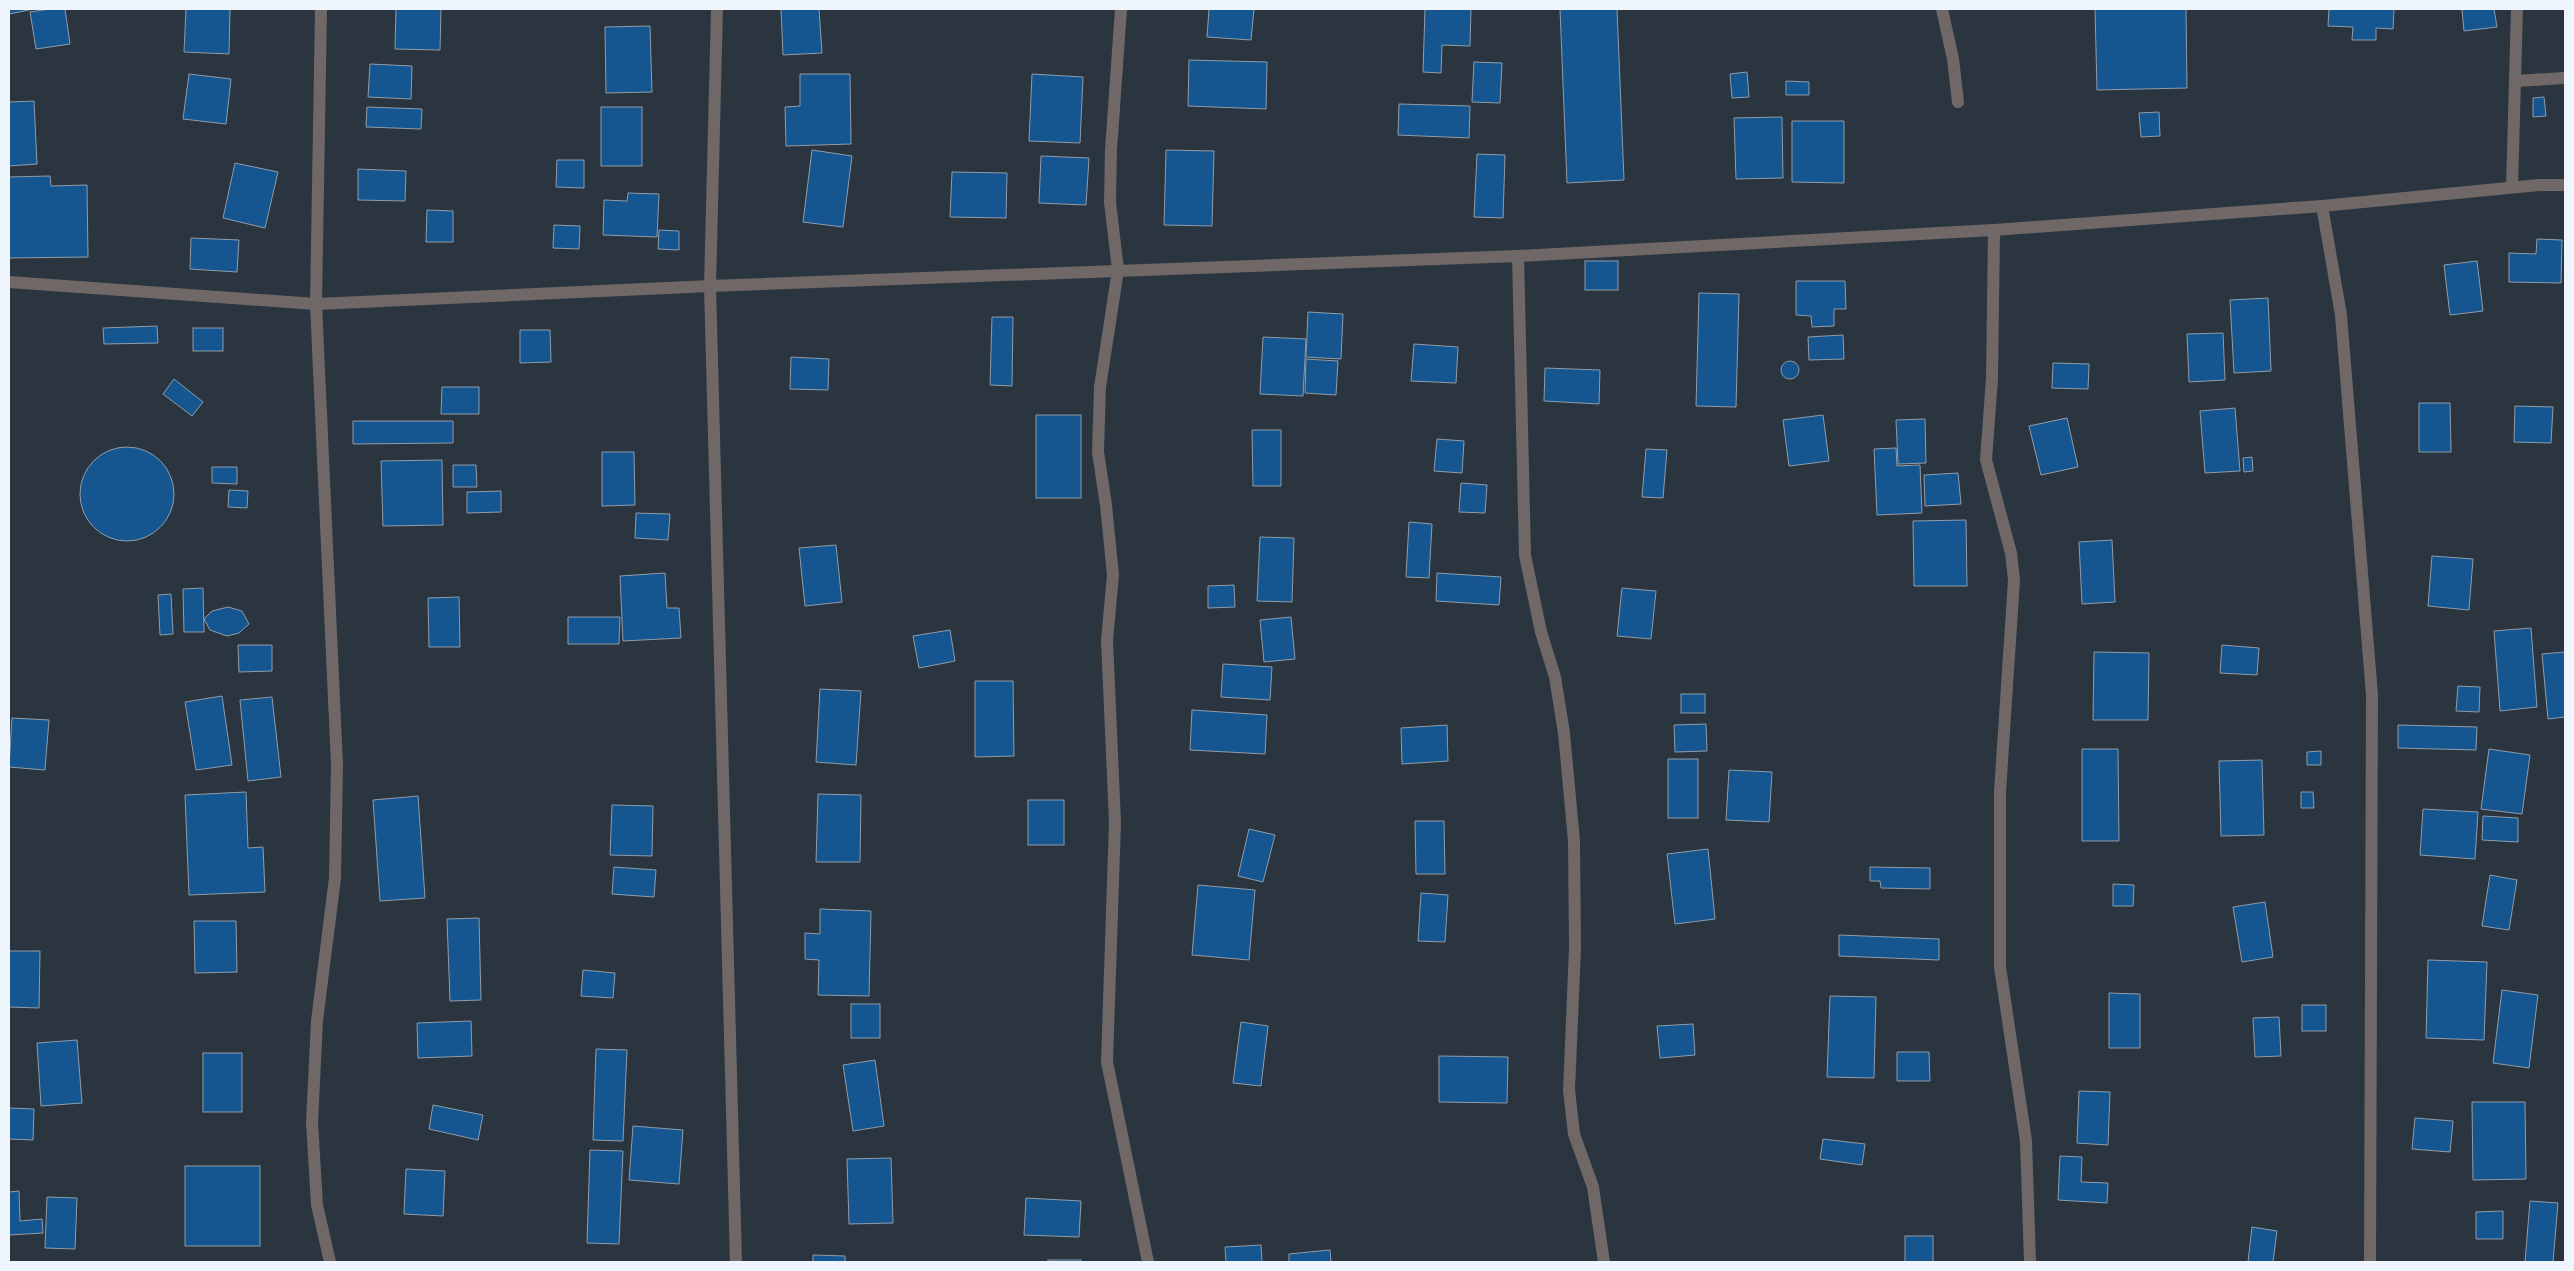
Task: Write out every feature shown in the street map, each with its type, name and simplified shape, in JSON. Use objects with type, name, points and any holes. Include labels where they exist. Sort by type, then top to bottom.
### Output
[{"type":"street","points":[[321,9],[316,304],[337,765],[335,878],[317,1021],[312,1122],[317,1205],[330,1262]]},
{"type":"street","points":[[717,9],[710,286],[736,1262]]},
{"type":"street","points":[[1121,9],[1111,150],[1110,202],[1118,270],[1100,387],[1098,452],[1106,504],[1113,575],[1108,640],[1115,822],[1107,1062],[1148,1262]]},
{"type":"street","points":[[1942,9],[1953,59],[1958,102]]},
{"type":"street","points":[[2512,187],[2517,9]]},
{"type":"street","points":[[2515,81],[2565,78]]},
{"type":"street","points":[[9,282],[316,304],[710,286],[1518,256],[1994,230],[2322,206],[2512,187],[2565,185]]},
{"type":"street","points":[[2322,206],[2342,315],[2372,695],[2370,1262]]},
{"type":"street","points":[[1994,230],[1992,378],[1986,460],[2011,553],[2014,580],[2000,792],[2000,967],[2026,1141],[2030,1262]]},
{"type":"street","points":[[1518,256],[1524,554],[1541,632],[1555,677],[1564,733],[1574,841],[1575,948],[1569,1090],[1574,1134],[1593,1187],[1604,1262]]},
{"type":"building","points":[[9,9],[34,9],[9,14]]},
{"type":"building","points":[[65,9],[70,44],[36,49],[30,12]]},
{"type":"building","points":[[186,9],[230,9],[229,54],[184,52]]},
{"type":"building","points":[[396,9],[441,9],[440,50],[395,49]]},
{"type":"building","points":[[781,9],[819,9],[822,53],[783,55]]},
{"type":"building","points":[[1209,9],[1254,9],[1251,40],[1207,37]]},
{"type":"building","points":[[1425,9],[1471,9],[1470,46],[1442,45],[1441,73],[1423,72]]},
{"type":"building","points":[[1560,9],[1617,9],[1624,180],[1567,183]]},
{"type":"building","points":[[2095,9],[2186,9],[2187,88],[2097,90]]},
{"type":"building","points":[[2329,9],[2394,9],[2393,29],[2376,28],[2376,40],[2352,40],[2353,27],[2328,26]]},
{"type":"building","points":[[2462,9],[2494,9],[2497,27],[2464,31]]},
{"type":"building","points":[[650,26],[652,92],[606,93],[605,27]]},
{"type":"building","points":[[1189,60],[1267,62],[1266,109],[1188,106]]},
{"type":"building","points":[[1474,62],[1502,63],[1500,103],[1472,102]]},
{"type":"building","points":[[370,64],[412,66],[411,99],[368,97]]},
{"type":"building","points":[[1747,72],[1749,97],[1732,98],[1730,74]]},
{"type":"building","points":[[189,74],[231,79],[226,124],[183,119]]},
{"type":"building","points":[[800,74],[850,74],[851,144],[786,146],[785,107],[800,106]]},
{"type":"building","points":[[1032,74],[1083,77],[1080,143],[1029,141]]},
{"type":"building","points":[[1786,81],[1809,82],[1809,95],[1786,95]]},
{"type":"building","points":[[2544,97],[2546,116],[2533,117],[2533,98]]},
{"type":"building","points":[[34,101],[37,164],[9,166],[9,102]]},
{"type":"building","points":[[1399,104],[1470,106],[1469,138],[1398,135]]},
{"type":"building","points":[[367,107],[422,109],[421,129],[366,127]]},
{"type":"building","points":[[601,107],[642,107],[642,166],[601,166]]},
{"type":"building","points":[[2159,112],[2160,136],[2141,137],[2139,113]]},
{"type":"building","points":[[1782,117],[1783,178],[1736,179],[1734,118]]},
{"type":"building","points":[[1792,121],[1844,121],[1844,183],[1792,182]]},
{"type":"building","points":[[812,150],[852,156],[843,227],[803,222]]},
{"type":"building","points":[[1166,150],[1214,151],[1212,226],[1164,225]]},
{"type":"building","points":[[1477,154],[1505,155],[1503,218],[1474,217]]},
{"type":"building","points":[[1041,156],[1089,158],[1086,205],[1039,203]]},
{"type":"building","points":[[557,160],[584,160],[584,188],[556,187]]},
{"type":"building","points":[[235,163],[278,172],[265,228],[223,218]]},
{"type":"building","points":[[358,169],[406,171],[405,201],[358,200]]},
{"type":"building","points":[[952,172],[1007,173],[1006,218],[950,217]]},
{"type":"building","points":[[50,176],[51,186],[87,185],[88,257],[9,258],[9,177]]},
{"type":"building","points":[[628,193],[659,194],[657,237],[603,235],[604,200],[627,201]]},
{"type":"building","points":[[427,210],[453,211],[453,242],[426,242]]},
{"type":"building","points":[[554,225],[580,226],[579,249],[553,248]]},
{"type":"building","points":[[659,230],[679,231],[679,250],[658,249]]},
{"type":"building","points":[[191,238],[239,240],[237,272],[190,269]]},
{"type":"building","points":[[2537,239],[2562,240],[2561,283],[2509,282],[2509,253],[2536,254]]},
{"type":"building","points":[[1585,261],[1618,261],[1618,290],[1585,290]]},
{"type":"building","points":[[2477,261],[2483,311],[2450,315],[2444,265]]},
{"type":"building","points":[[1796,281],[1845,281],[1846,309],[1834,309],[1834,326],[1812,327],[1811,316],[1796,315]]},
{"type":"building","points":[[1699,293],[1739,294],[1736,407],[1696,406]]},
{"type":"building","points":[[2268,298],[2271,371],[2234,373],[2230,300]]},
{"type":"building","points":[[1308,312],[1343,314],[1341,359],[1306,357]]},
{"type":"building","points":[[992,317],[1013,317],[1012,386],[990,385]]},
{"type":"building","points":[[157,326],[158,343],[104,344],[103,328]]},
{"type":"building","points":[[193,328],[223,328],[223,351],[193,351]]},
{"type":"building","points":[[520,330],[550,330],[551,362],[520,363]]},
{"type":"building","points":[[2223,333],[2225,380],[2189,382],[2187,334]]},
{"type":"building","points":[[1843,335],[1844,359],[1809,360],[1808,337]]},
{"type":"building","points":[[1263,337],[1306,339],[1303,396],[1260,394]]},
{"type":"building","points":[[1414,344],[1458,347],[1456,383],[1411,381]]},
{"type":"building","points":[[791,357],[829,359],[828,390],[790,389]]},
{"type":"building","points":[[1306,359],[1338,361],[1336,395],[1305,393]]},
{"type":"building","points":[[1786,361],[1794,361],[1799,366],[1797,377],[1786,379],[1781,374],[1781,366]]},
{"type":"building","points":[[2053,363],[2089,364],[2088,389],[2052,388]]},
{"type":"building","points":[[1545,368],[1600,370],[1599,404],[1544,401]]},
{"type":"building","points":[[174,379],[203,402],[192,416],[163,394]]},
{"type":"building","points":[[442,387],[479,387],[479,414],[441,414]]},
{"type":"building","points":[[2419,403],[2450,403],[2451,452],[2419,452]]},
{"type":"building","points":[[2515,406],[2553,407],[2551,443],[2514,442]]},
{"type":"building","points":[[2235,408],[2240,471],[2205,473],[2200,411]]},
{"type":"building","points":[[1036,415],[1081,415],[1081,498],[1036,498]]},
{"type":"building","points":[[1823,415],[1829,461],[1789,466],[1783,420]]},
{"type":"building","points":[[2067,418],[2078,467],[2041,475],[2029,426]]},
{"type":"building","points":[[1925,419],[1926,463],[1898,464],[1896,420]]},
{"type":"building","points":[[353,421],[453,421],[453,443],[353,444]]},
{"type":"building","points":[[1252,430],[1281,430],[1281,486],[1253,486]]},
{"type":"building","points":[[1437,439],[1464,441],[1462,473],[1434,471]]},
{"type":"building","points":[[127,447],[145,450],[160,461],[171,476],[174,494],[171,512],[160,527],[145,538],[127,541],[109,538],[94,527],[83,512],[80,494],[83,476],[94,461],[109,450]]},
{"type":"building","points":[[1896,448],[1897,466],[1920,465],[1922,513],[1877,515],[1874,449]]},
{"type":"building","points":[[1646,449],[1667,450],[1663,498],[1642,497]]},
{"type":"building","points":[[602,452],[634,452],[635,505],[602,506]]},
{"type":"building","points":[[2252,457],[2253,471],[2244,472],[2243,458]]},
{"type":"building","points":[[442,460],[443,525],[383,526],[381,461]]},
{"type":"building","points":[[453,465],[476,465],[477,487],[453,487]]},
{"type":"building","points":[[212,467],[237,467],[237,484],[212,483]]},
{"type":"building","points":[[1958,473],[1961,504],[1925,506],[1924,475]]},
{"type":"building","points":[[1461,483],[1487,485],[1485,513],[1459,512]]},
{"type":"building","points":[[229,490],[248,491],[247,508],[228,507]]},
{"type":"building","points":[[501,491],[501,512],[467,513],[467,492]]},
{"type":"building","points":[[636,513],[670,514],[668,540],[635,538]]},
{"type":"building","points":[[1966,520],[1967,586],[1914,586],[1913,521]]},
{"type":"building","points":[[1409,522],[1432,524],[1429,578],[1406,577]]},
{"type":"building","points":[[1260,537],[1294,538],[1292,602],[1257,601]]},
{"type":"building","points":[[2112,540],[2115,602],[2082,604],[2079,542]]},
{"type":"building","points":[[836,545],[842,602],[805,606],[799,548]]},
{"type":"building","points":[[2432,556],[2473,559],[2469,610],[2428,606]]},
{"type":"building","points":[[665,573],[667,608],[679,608],[681,638],[623,641],[620,576]]},
{"type":"building","points":[[1437,573],[1501,577],[1499,605],[1436,601]]},
{"type":"building","points":[[1234,585],[1235,607],[1208,608],[1208,586]]},
{"type":"building","points":[[203,588],[204,632],[184,632],[183,589]]},
{"type":"building","points":[[1622,588],[1656,591],[1651,639],[1617,636]]},
{"type":"building","points":[[171,594],[173,634],[160,635],[158,595]]},
{"type":"building","points":[[459,597],[460,647],[429,647],[428,598]]},
{"type":"building","points":[[228,607],[242,611],[249,624],[239,633],[227,636],[210,630],[204,619],[212,611]]},
{"type":"building","points":[[568,617],[620,617],[619,644],[568,644]]},
{"type":"building","points":[[1291,617],[1295,659],[1264,662],[1260,620]]},
{"type":"building","points":[[2531,628],[2537,707],[2500,711],[2494,631]]},
{"type":"building","points":[[950,630],[955,661],[919,668],[913,636]]},
{"type":"building","points":[[238,645],[272,645],[272,671],[239,672]]},
{"type":"building","points":[[2222,645],[2259,648],[2257,675],[2220,673]]},
{"type":"building","points":[[2094,652],[2149,653],[2148,720],[2093,720]]},
{"type":"building","points":[[2565,652],[2565,717],[2548,719],[2542,654]]},
{"type":"building","points":[[1223,664],[1272,667],[1270,700],[1221,697]]},
{"type":"building","points":[[975,681],[1013,681],[1014,756],[975,757]]},
{"type":"building","points":[[2458,686],[2480,687],[2479,712],[2456,711]]},
{"type":"building","points":[[820,689],[861,691],[856,765],[816,762]]},
{"type":"building","points":[[1681,694],[1705,694],[1705,713],[1681,713]]},
{"type":"building","points":[[222,696],[232,765],[196,770],[185,702]]},
{"type":"building","points":[[272,697],[281,777],[248,781],[240,700]]},
{"type":"building","points":[[1192,710],[1267,715],[1265,754],[1190,750]]},
{"type":"building","points":[[12,718],[49,720],[45,770],[9,767]]},
{"type":"building","points":[[1706,724],[1707,751],[1675,752],[1674,725]]},
{"type":"building","points":[[1447,725],[1448,761],[1402,764],[1401,728]]},
{"type":"building","points":[[2398,725],[2477,727],[2476,750],[2398,748]]},
{"type":"building","points":[[2082,749],[2118,749],[2119,841],[2082,841]]},
{"type":"building","points":[[2489,749],[2530,755],[2522,814],[2481,809]]},
{"type":"building","points":[[2321,751],[2321,765],[2307,765],[2307,752]]},
{"type":"building","points":[[1668,759],[1698,759],[1698,818],[1668,818]]},
{"type":"building","points":[[2262,760],[2264,835],[2221,836],[2219,761]]},
{"type":"building","points":[[1729,770],[1772,772],[1769,822],[1726,820]]},
{"type":"building","points":[[246,792],[248,848],[263,847],[265,892],[189,895],[185,795]]},
{"type":"building","points":[[2301,792],[2313,792],[2314,808],[2301,808]]},
{"type":"building","points":[[818,794],[861,795],[860,862],[816,862]]},
{"type":"building","points":[[418,796],[425,898],[380,901],[373,800]]},
{"type":"building","points":[[1028,800],[1064,800],[1064,845],[1028,845]]},
{"type":"building","points":[[612,805],[653,806],[652,856],[610,855]]},
{"type":"building","points":[[2423,809],[2478,812],[2475,859],[2420,855]]},
{"type":"building","points":[[2483,816],[2518,818],[2518,842],[2482,840]]},
{"type":"building","points":[[1415,821],[1444,821],[1445,874],[1416,874]]},
{"type":"building","points":[[1249,829],[1275,835],[1263,882],[1238,876]]},
{"type":"building","points":[[1708,849],[1715,919],[1675,924],[1667,854]]},
{"type":"building","points":[[614,867],[656,870],[654,897],[612,894]]},
{"type":"building","points":[[1870,867],[1930,868],[1930,889],[1881,888],[1880,881],[1870,881]]},
{"type":"building","points":[[2490,875],[2517,880],[2509,930],[2482,926]]},
{"type":"building","points":[[2113,884],[2134,885],[2133,906],[2113,906]]},
{"type":"building","points":[[1198,885],[1255,890],[1249,960],[1192,955]]},
{"type":"building","points":[[1421,893],[1448,895],[1445,942],[1418,941]]},
{"type":"building","points":[[2265,902],[2273,957],[2242,962],[2233,907]]},
{"type":"building","points":[[820,909],[871,911],[869,996],[818,995],[819,960],[805,959],[805,933],[820,934]]},
{"type":"building","points":[[479,918],[481,1000],[450,1001],[447,919]]},
{"type":"building","points":[[194,921],[236,921],[237,972],[195,973]]},
{"type":"building","points":[[1839,935],[1939,939],[1939,960],[1839,956]]},
{"type":"building","points":[[9,951],[40,951],[39,1008],[9,1007]]},
{"type":"building","points":[[2428,960],[2487,962],[2484,1040],[2426,1038]]},
{"type":"building","points":[[583,970],[615,973],[613,998],[581,996]]},
{"type":"building","points":[[2502,990],[2538,995],[2529,1068],[2493,1063]]},
{"type":"building","points":[[2109,993],[2140,994],[2140,1048],[2109,1048]]},
{"type":"building","points":[[1830,996],[1876,997],[1874,1078],[1827,1077]]},
{"type":"building","points":[[851,1004],[880,1004],[880,1038],[851,1038]]},
{"type":"building","points":[[2302,1005],[2326,1005],[2326,1031],[2302,1031]]},
{"type":"building","points":[[2279,1017],[2281,1056],[2255,1057],[2253,1018]]},
{"type":"building","points":[[471,1021],[472,1056],[418,1058],[417,1023]]},
{"type":"building","points":[[1241,1022],[1268,1026],[1261,1086],[1233,1083]]},
{"type":"building","points":[[1693,1024],[1695,1055],[1660,1058],[1657,1026]]},
{"type":"building","points":[[77,1040],[82,1103],[41,1106],[37,1043]]},
{"type":"building","points":[[596,1049],[627,1050],[623,1141],[593,1140]]},
{"type":"building","points":[[1897,1052],[1929,1052],[1930,1081],[1897,1081]]},
{"type":"building","points":[[203,1053],[242,1053],[242,1112],[203,1112]]},
{"type":"building","points":[[1439,1056],[1508,1057],[1507,1103],[1439,1102]]},
{"type":"building","points":[[875,1060],[884,1126],[853,1131],[843,1065]]},
{"type":"building","points":[[2079,1091],[2110,1092],[2108,1145],[2077,1143]]},
{"type":"building","points":[[2472,1102],[2525,1102],[2526,1179],[2473,1180]]},
{"type":"building","points":[[433,1105],[483,1115],[478,1140],[429,1129]]},
{"type":"building","points":[[9,1108],[34,1109],[33,1140],[9,1139]]},
{"type":"building","points":[[2415,1118],[2453,1121],[2450,1152],[2412,1149]]},
{"type":"building","points":[[633,1126],[683,1130],[679,1184],[629,1180]]},
{"type":"building","points":[[1823,1139],[1865,1144],[1862,1165],[1820,1159]]},
{"type":"building","points":[[590,1150],[623,1151],[619,1244],[587,1243]]},
{"type":"building","points":[[2060,1156],[2082,1157],[2081,1182],[2108,1183],[2107,1203],[2058,1200]]},
{"type":"building","points":[[891,1158],[893,1223],[849,1224],[847,1159]]},
{"type":"building","points":[[185,1166],[260,1166],[260,1246],[185,1246]]},
{"type":"building","points":[[406,1169],[445,1171],[443,1216],[404,1214]]},
{"type":"building","points":[[19,1191],[20,1221],[42,1219],[43,1233],[9,1235],[9,1192]]},
{"type":"building","points":[[47,1197],[77,1198],[75,1249],[45,1248]]},
{"type":"building","points":[[1026,1198],[1081,1201],[1079,1237],[1024,1235]]},
{"type":"building","points":[[2530,1201],[2558,1203],[2553,1262],[2525,1262]]},
{"type":"building","points":[[2503,1211],[2503,1239],[2476,1239],[2476,1212]]},
{"type":"building","points":[[2252,1227],[2277,1231],[2273,1262],[2248,1262]]},
{"type":"building","points":[[1905,1236],[1933,1236],[1933,1262],[1905,1262]]},
{"type":"building","points":[[1261,1245],[1262,1262],[1226,1262],[1225,1247]]},
{"type":"building","points":[[1330,1250],[1331,1262],[1289,1262],[1289,1254]]},
{"type":"building","points":[[813,1255],[845,1256],[845,1262],[813,1262]]},
{"type":"building","points":[[1048,1260],[1081,1260],[1081,1262],[1048,1262]]}]
